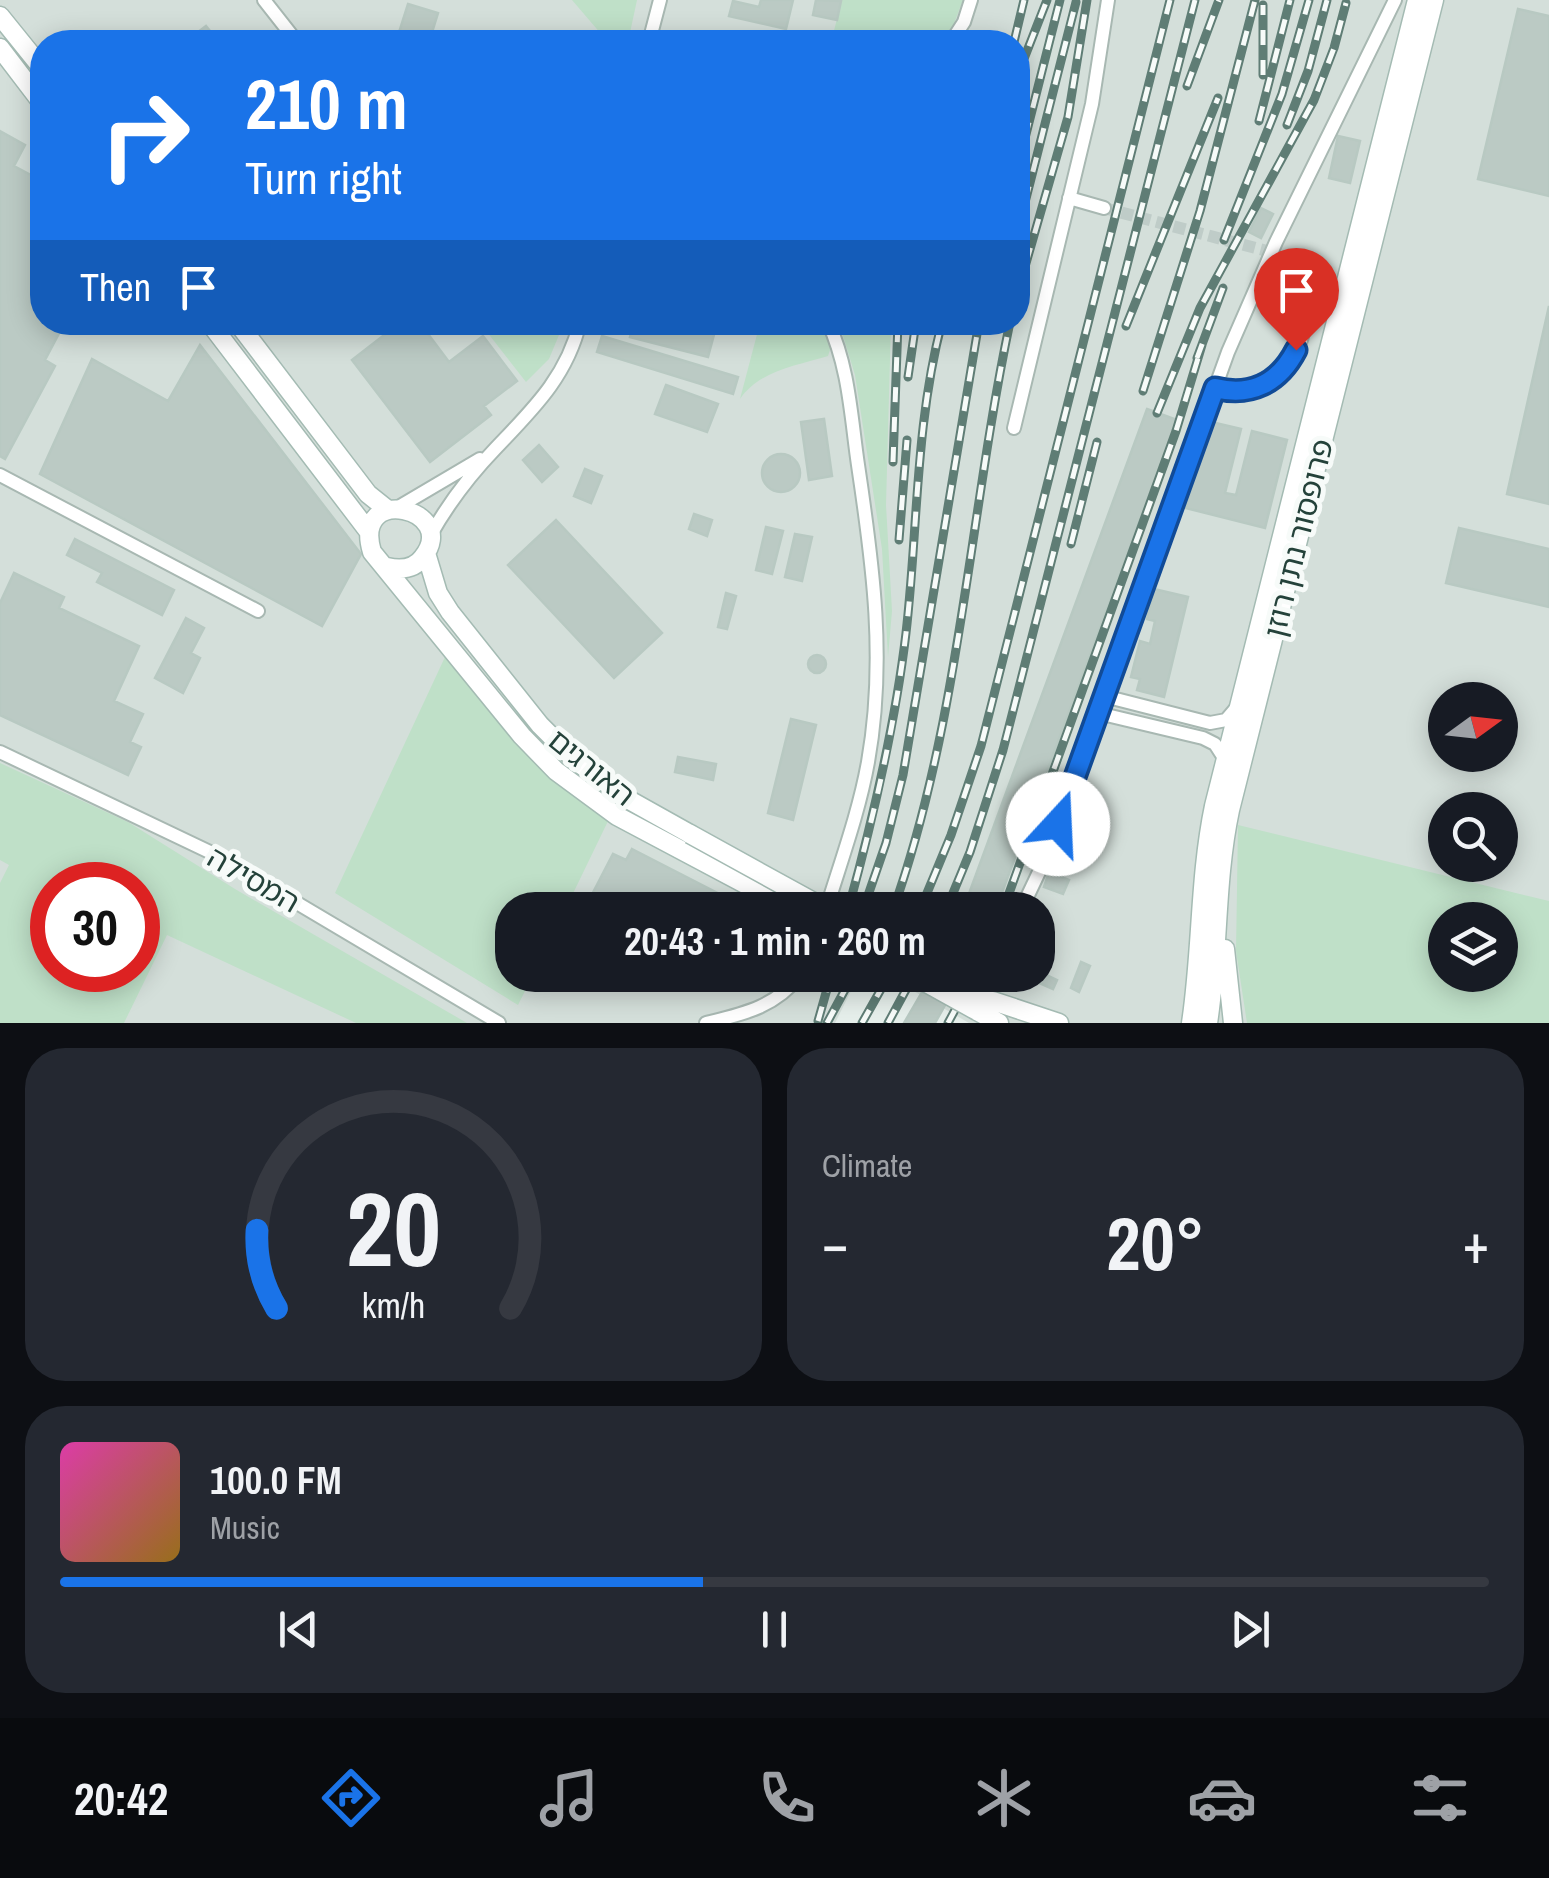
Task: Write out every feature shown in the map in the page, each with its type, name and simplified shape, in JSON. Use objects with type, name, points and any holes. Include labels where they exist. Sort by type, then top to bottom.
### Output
[{"type":"street","points":[[264,0],[288,30]]},
{"type":"street","points":[[653,30],[660,0]]},
{"type":"street","points":[[959,30],[971,0]]},
{"type":"street","points":[[1014,428],[1092,104],[1108,0]]},
{"type":"street","points":[[1030,892],[1048,853],[1215,388],[1276,242],[1396,0]]},
{"type":"street","name":"פרופסור נתן רוזן","points":[[1192,1023],[1200,966],[1208,838],[1417,0]]},
{"type":"street","name":"פרופסור נתן רוזן","points":[[1208,1023],[1220,875],[1230,810],[1434,0]]},
{"type":"street","points":[[0,16],[30,53]]},
{"type":"street","points":[[0,48],[30,87]]},
{"type":"street","points":[[1069,198],[1104,208]]},
{"type":"street","points":[[1215,388],[1236,392],[1265,385],[1283,371],[1296,350],[1304,324],[1304,301],[1295,272],[1283,259]]},
{"type":"street","points":[[219,335],[369,532],[372,552],[386,567],[405,569],[421,561],[460,489],[529,416],[556,380],[576,335]]},
{"type":"street","points":[[247,335],[368,494],[392,509],[416,513],[423,519],[428,544]]},
{"type":"street","points":[[832,892],[868,765],[877,691],[878,639],[873,559],[844,368],[833,335]]},
{"type":"street","points":[[369,532],[379,515],[458,475],[494,449]]},
{"type":"street","points":[[0,475],[258,611]]},
{"type":"street","name":"האורגים","points":[[428,544],[438,593],[540,725],[601,781],[766,892]]},
{"type":"street","name":"האורגים","points":[[386,567],[522,736],[556,770],[617,816],[688,842],[790,892]]},
{"type":"street","points":[[1104,696],[1210,723],[1226,720],[1240,704]]},
{"type":"street","points":[[1098,713],[1202,738],[1215,744],[1226,761]]},
{"type":"street","name":"המסילה","points":[[0,752],[216,855],[499,1023]]},
{"type":"street","points":[[1220,875],[1232,1023]]},
{"type":"street","points":[[1177,1023],[1200,966]]},
{"type":"street","points":[[706,1023],[760,1008],[785,992]]},
{"type":"street","points":[[956,992],[1033,1023]]},
{"type":"street","points":[[970,992],[985,1003],[1000,1023]]},
{"type":"street","points":[[985,1003],[1060,1023]]},
{"type":"shaded area","points":[[0,0],[1549,0],[1549,1023],[969,1023],[915,992],[1055,992],[1055,892],[495,892],[495,992],[850,992],[835,1023],[0,1023]]},
{"type":"green space","points":[[572,0],[637,0],[631,30],[598,30]]},
{"type":"green space","points":[[842,0],[963,0],[951,30],[834,30]]},
{"type":"green space","points":[[489,335],[559,335],[549,359],[526,382]]},
{"type":"green space","points":[[757,335],[826,335],[831,347],[828,356],[768,375],[740,399]]},
{"type":"green space","points":[[843,335],[891,335],[886,505],[892,611],[888,657],[882,549],[855,375]]},
{"type":"green space","points":[[445,657],[540,767],[562,787],[610,817],[574,892],[495,892],[495,991],[335,893]]},
{"type":"green space","points":[[0,763],[128,822],[235,889],[467,1023],[356,1023],[167,935],[160,949],[160,862],[30,862],[30,992],[139,992],[124,1023],[0,1023],[0,883],[9,865],[0,860]]},
{"type":"green space","points":[[1238,825],[1428,871],[1428,882],[1471,882],[1549,901],[1549,1023],[1247,1023],[1236,951]]},
{"type":"green space","points":[[497,992],[524,992],[518,1005]]},
{"type":"building","points":[[761,0],[793,0],[786,29],[729,16],[733,1],[759,7]]},
{"type":"building","points":[[816,0],[841,1],[837,20],[813,15]]},
{"type":"building","points":[[408,4],[438,13],[433,30],[400,30]]},
{"type":"building","points":[[1518,9],[1549,16],[1549,196],[1478,179]]},
{"type":"building","points":[[0,131],[25,145],[14,166],[30,175],[30,335],[58,335],[45,360],[55,366],[5,459],[0,456]]},
{"type":"building","points":[[1338,136],[1360,141],[1350,183],[1329,178]]},
{"type":"building","points":[[1261,208],[1273,214],[1261,238],[1249,232]]},
{"type":"building","points":[[1549,306],[1549,504],[1507,494]]},
{"type":"building","points":[[384,335],[429,335],[449,362],[483,336],[517,381],[484,406],[491,415],[430,462],[352,360]]},
{"type":"building","points":[[631,335],[714,335],[708,357]]},
{"type":"building","points":[[602,336],[738,377],[733,394],[597,352]]},
{"type":"building","points":[[200,345],[361,554],[322,626],[40,474],[92,359],[168,401]]},
{"type":"building","points":[[666,385],[718,404],[707,432],[655,414]]},
{"type":"building","points":[[1147,409],[1177,420],[1002,892],[970,892]]},
{"type":"building","points":[[824,419],[832,476],[809,480],[801,422]]},
{"type":"building","points":[[1207,421],[1241,429],[1225,493],[1236,495],[1252,431],[1287,440],[1265,528],[1186,508]]},
{"type":"building","points":[[539,445],[558,467],[542,482],[523,460]]},
{"type":"building","points":[[781,454],[794,460],[800,473],[794,486],[781,492],[768,486],[762,473],[768,460]]},
{"type":"building","points":[[585,469],[602,476],[591,503],[574,496]]},
{"type":"building","points":[[694,514],[712,520],[707,536],[689,529]]},
{"type":"building","points":[[556,520],[662,633],[614,678],[508,565]]},
{"type":"building","points":[[766,527],[783,531],[772,574],[756,570]]},
{"type":"building","points":[[1459,528],[1549,549],[1549,607],[1446,583]]},
{"type":"building","points":[[795,534],[812,537],[802,581],[785,577]]},
{"type":"building","points":[[75,539],[174,590],[162,615],[97,582],[102,573],[67,555]]},
{"type":"building","points":[[14,573],[64,597],[59,608],[139,646],[114,701],[143,714],[130,742],[141,747],[128,775],[0,715],[0,603]]},
{"type":"building","points":[[1154,589],[1188,597],[1164,697],[1137,690],[1140,679],[1131,677],[1140,641],[1150,644],[1155,621],[1147,619]]},
{"type":"building","points":[[726,593],[736,596],[727,629],[718,627]]},
{"type":"building","points":[[186,618],[204,628],[191,653],[200,658],[183,693],[155,678]]},
{"type":"building","points":[[817,655],[826,664],[817,673],[808,664]]},
{"type":"building","points":[[791,719],[816,725],[793,820],[768,813]]},
{"type":"building","points":[[678,757],[716,764],[713,780],[675,772]]},
{"type":"building","points":[[632,849],[716,892],[593,892],[613,854],[626,860]]},
{"type":"building","points":[[1049,872],[1069,880],[1063,894],[1044,887]]},
{"type":"building","points":[[1081,962],[1090,966],[1079,992],[1071,988]]},
{"type":"building","points":[[922,992],[952,992],[935,1023],[904,1023]]},
{"type":"tunnel","points":[[1104,208],[1267,251],[1283,259]]},
{"type":"railway","points":[[1017,30],[1024,0]]},
{"type":"railway","points":[[1030,43],[1047,0]]},
{"type":"railway","points":[[1030,119],[1060,0]]},
{"type":"railway","points":[[1030,249],[1068,117],[1087,0]]},
{"type":"railway","points":[[927,892],[981,746],[1170,0]]},
{"type":"railway","points":[[953,892],[1003,750],[1195,0]]},
{"type":"railway","points":[[1187,86],[1219,0]]},
{"type":"railway","points":[[1143,391],[1200,211],[1255,0]]},
{"type":"railway","points":[[1259,121],[1290,0]]},
{"type":"railway","points":[[1224,240],[1282,94],[1309,0]]},
{"type":"railway","points":[[1287,125],[1308,71],[1327,0]]},
{"type":"railway","points":[[1030,183],[1076,2]]},
{"type":"railway","points":[[1157,413],[1200,308],[1314,100],[1346,3]]},
{"type":"railway","points":[[1263,5],[1263,75]]},
{"type":"railway","points":[[1126,326],[1218,98]]},
{"type":"railway","points":[[1197,358],[1223,288]]},
{"type":"railway","points":[[893,462],[898,335]]},
{"type":"railway","points":[[908,377],[914,335]]},
{"type":"railway","points":[[853,892],[896,703],[910,594],[922,438],[939,335]]},
{"type":"railway","points":[[869,892],[903,775],[977,335]]},
{"type":"railway","points":[[899,892],[916,838],[949,692],[1008,335]]},
{"type":"railway","points":[[1010,892],[1176,431],[1202,345]]},
{"type":"railway","points":[[899,540],[907,440]]},
{"type":"railway","points":[[1071,544],[1097,442]]},
{"type":"railway","points":[[818,1021],[826,992]]},
{"type":"railway","points":[[827,1023],[844,992]]},
{"type":"railway","points":[[862,1023],[879,992]]},
{"type":"railway","points":[[888,1023],[905,992]]},
{"type":"railway","points":[[948,1023],[965,992]]},
{"type":"route","points":[[1058,824],[1215,388],[1236,392],[1265,385],[1283,371],[1296,350]]}]
